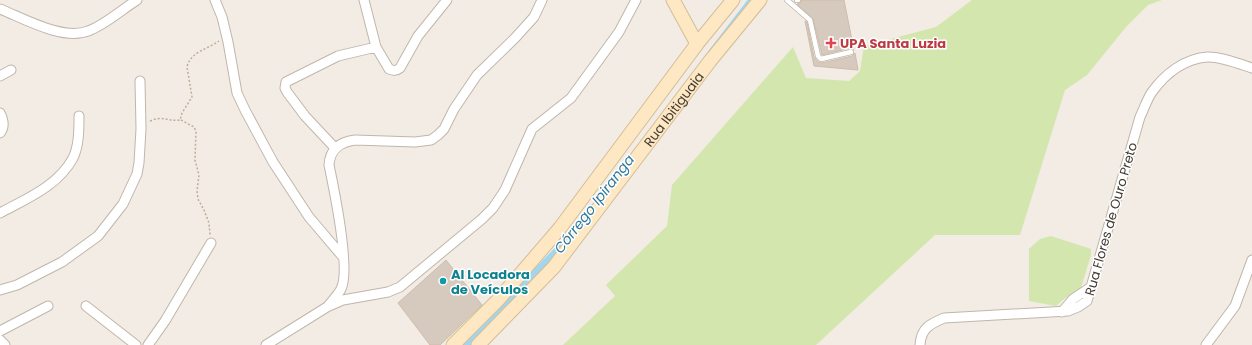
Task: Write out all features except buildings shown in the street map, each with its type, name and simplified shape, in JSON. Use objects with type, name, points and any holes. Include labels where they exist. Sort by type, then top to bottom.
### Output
[{"type":"main road","points":[[673,0],[698,44]]},
{"type":"main road","name":"Rua Ibitiguaia","points":[[478,345],[494,315],[539,254],[733,0]]},
{"type":"main road","name":"Rua Ibitiguaia","points":[[452,345],[494,315],[554,267],[710,61],[760,0]]},
{"type":"street","points":[[0,9],[49,29],[77,34],[88,31],[137,0]]},
{"type":"street","points":[[215,0],[222,17],[237,93],[245,110],[273,162],[309,217],[343,257]]},
{"type":"street","points":[[364,0],[376,47],[389,69],[392,71],[397,71],[400,68],[418,36],[447,0]]},
{"type":"street","points":[[327,307],[341,289],[344,273],[340,224],[329,165],[330,157],[335,148],[346,141],[416,142],[431,140],[438,135],[444,129],[454,110],[477,75],[534,18],[542,0]]},
{"type":"street","points":[[266,345],[327,307],[342,300],[388,292],[400,287],[482,219],[493,208],[505,190],[532,130],[574,94],[619,32],[636,0]]},
{"type":"street","points":[[335,148],[305,116],[287,92],[285,88],[286,82],[338,56],[376,47]]},
{"type":"street","name":"Rua Flores de Ouro Preto","points":[[920,345],[920,336],[930,324],[944,318],[1062,312],[1078,307],[1087,301],[1140,117],[1151,93],[1173,69],[1191,61],[1208,57],[1224,59],[1252,68]]},
{"type":"street","points":[[0,76],[11,70]]},
{"type":"street","points":[[0,290],[16,285],[62,262],[98,236],[123,204],[137,174],[141,129],[140,81]]},
{"type":"street","points":[[0,114],[4,122],[3,129],[0,133]]},
{"type":"street","points":[[0,213],[36,194],[56,180],[65,170],[73,158],[77,144],[79,116]]},
{"type":"street","points":[[148,345],[165,320],[211,243]]},
{"type":"street","points":[[1206,345],[1235,306],[1252,260]]},
{"type":"street","points":[[0,331],[48,306]]},
{"type":"street","points":[[86,306],[136,345]]},
{"type":"street","points":[[0,340],[5,345]]},
{"type":"lane","points":[[787,0],[809,18],[818,56],[821,59],[851,52]]},
{"type":"path","points":[[180,120],[182,113],[192,96],[187,67],[190,59],[198,52],[213,46],[226,34]]},
{"type":"path","points":[[141,129],[156,118],[176,121],[180,120],[194,127],[196,131],[195,160],[199,175],[197,191],[198,199],[209,223],[211,243]]},
{"type":"green space","points":[[972,0],[1162,0],[1148,5],[1126,27],[1087,75],[1065,90],[1020,235],[935,235],[816,345],[563,345],[615,296],[606,285],[667,226],[672,185],[793,47],[806,78],[849,81],[860,71],[864,46],[936,27]]},
{"type":"green space","points":[[1051,236],[1091,249],[1091,255],[1081,288],[1056,306],[1029,301],[1029,249],[1040,239]]},
{"type":"waterway","points":[[710,51],[749,0]]},
{"type":"waterway","name":"Córrego Ipiranga","points":[[466,345],[562,247]]},
{"type":"place","name":"UPA Santa Luzia","points":[[831,43]]},
{"type":"place","name":"Al Locadora de Veículos","points":[[443,281]]}]
